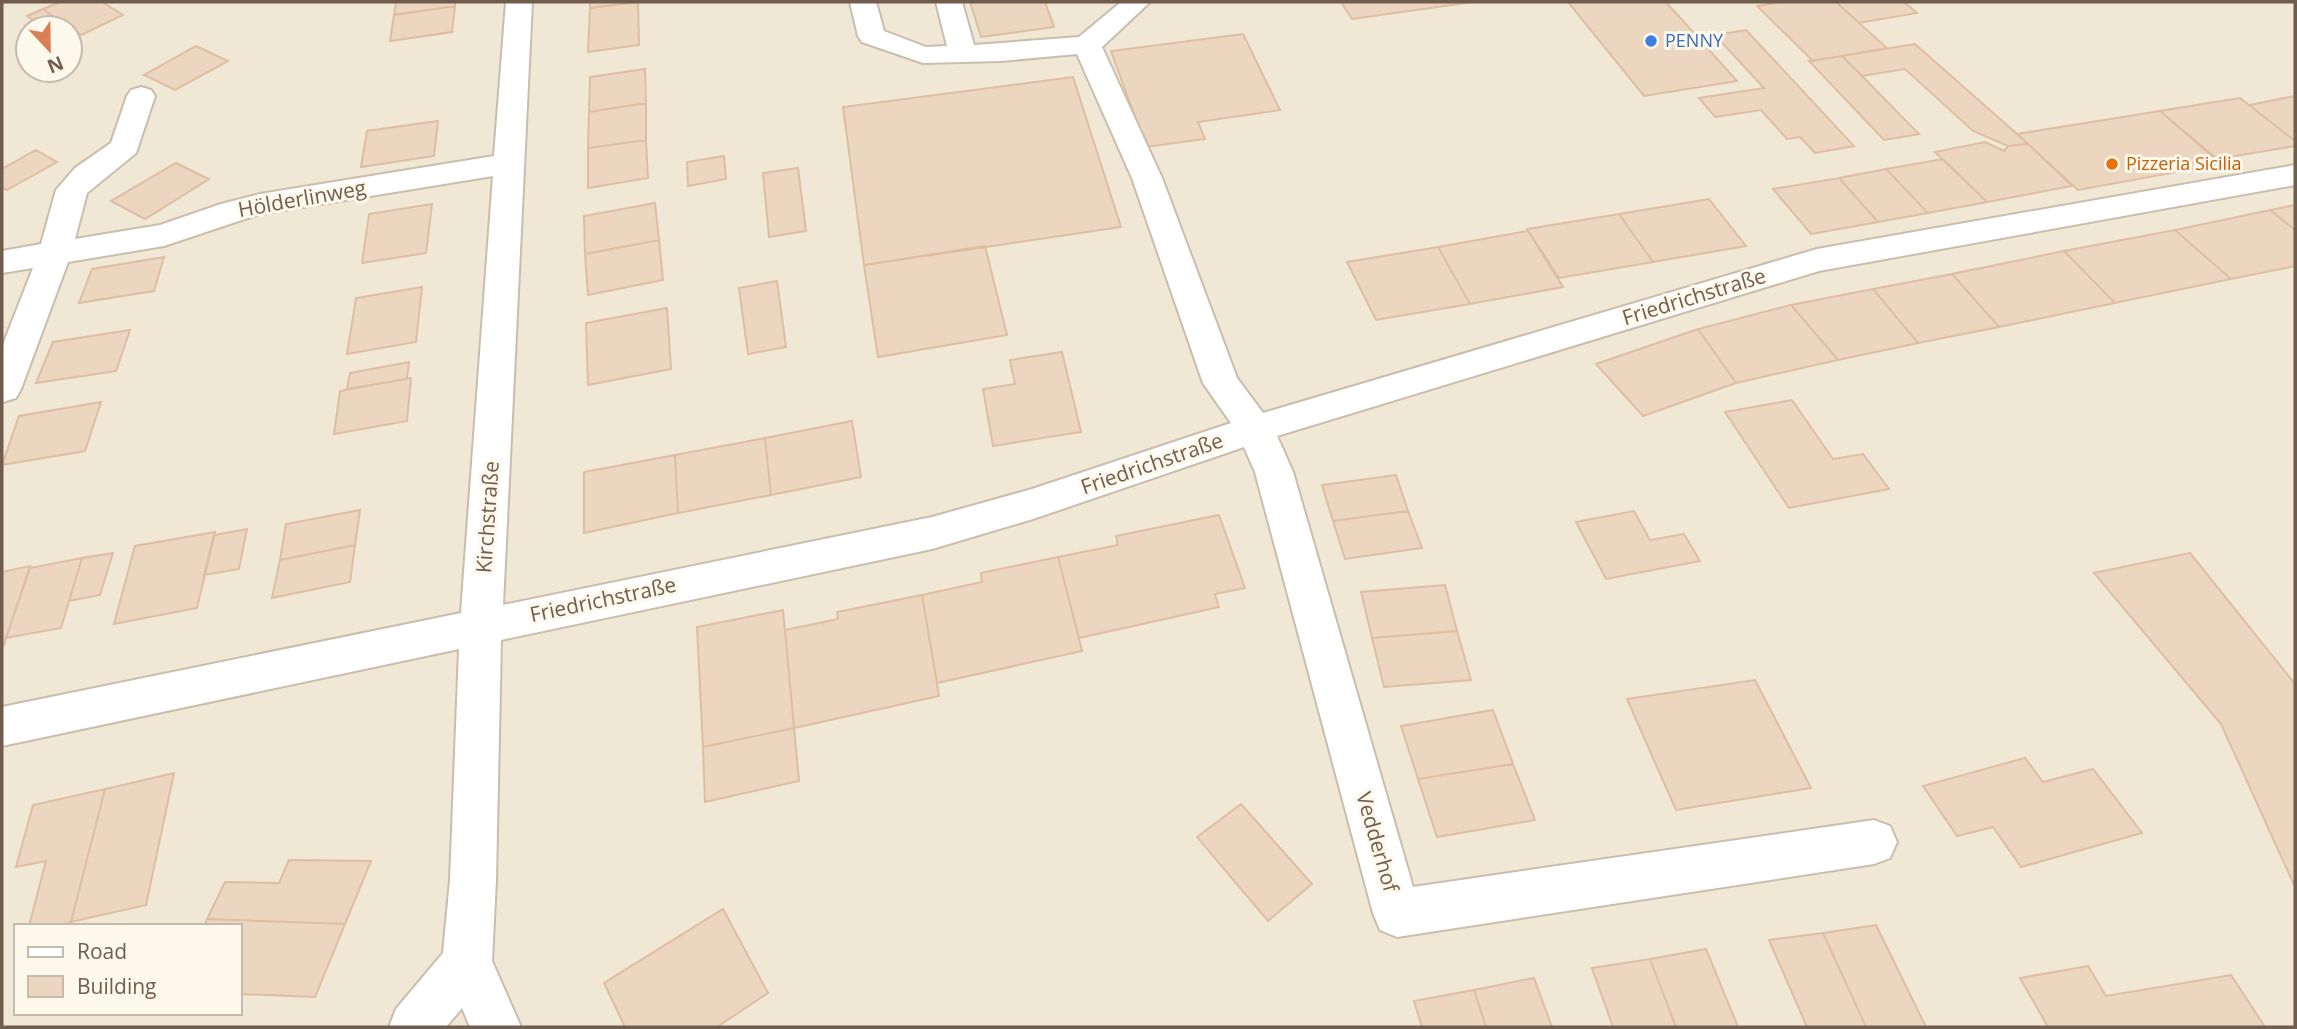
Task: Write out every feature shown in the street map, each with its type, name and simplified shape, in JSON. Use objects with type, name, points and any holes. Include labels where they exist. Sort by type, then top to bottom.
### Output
[{"type":"street","name":"Kirchstraße","points":[[496,1027],[467,963],[474,880],[481,626],[519,2]]},
{"type":"street","points":[[863,2],[872,36],[923,55],[963,55],[1087,46],[1137,2]]},
{"type":"street","points":[[949,2],[963,55]]},
{"type":"street","points":[[1087,46],[1147,178],[1221,383],[1255,429]]},
{"type":"street","points":[[3,389],[55,253],[72,190],[86,175],[125,146],[141,96]]},
{"type":"street","name":"Hölderlinweg","points":[[2,262],[164,235],[260,204],[511,163]]},
{"type":"street","name":"Friedrichstraße","points":[[2,726],[933,533],[1033,504],[1255,429],[1817,260],[2295,175]]},
{"type":"street","name":"Vedderhof","points":[[1255,429],[1274,472],[1397,913],[1874,842]]},
{"type":"street","points":[[414,1027],[467,963]]},
{"type":"shaded area","points":[[2,2],[2295,2],[2295,1027],[2,1027]]},
{"type":"building","points":[[60,2],[102,2],[123,15],[84,34],[84,14],[50,14],[43,9]]},
{"type":"building","points":[[396,2],[455,2],[455,6],[394,15]]},
{"type":"building","points":[[590,2],[638,2],[590,8]]},
{"type":"building","points":[[638,2],[639,45],[588,52],[590,8]]},
{"type":"building","points":[[970,2],[1045,2],[1054,27],[981,37]]},
{"type":"building","points":[[1341,2],[1473,2],[1352,19]]},
{"type":"building","name":"PENNY","points":[[1568,2],[1666,2],[1737,81],[1644,96]]},
{"type":"building","points":[[1782,2],[1836,2],[1887,48],[1813,61],[1757,6]]},
{"type":"building","points":[[1836,2],[1904,2],[1917,13],[1859,23]]},
{"type":"building","points":[[455,6],[452,32],[390,41],[394,15]]},
{"type":"building","points":[[43,9],[50,14],[32,14]]},
{"type":"building","points":[[1746,30],[1854,146],[1815,153],[1800,137],[1787,139],[1761,110],[1715,117],[1699,98],[1764,88],[1715,35]]},
{"type":"building","points":[[1243,34],[1280,110],[1198,122],[1205,139],[1146,147],[1111,51]]},
{"type":"building","points":[[1915,44],[2028,144],[2008,146],[1973,131],[1905,69],[1862,76],[1842,56]]},
{"type":"building","points":[[196,46],[228,61],[175,90],[144,75]]},
{"type":"building","points":[[1842,56],[1919,134],[1884,140],[1809,61]]},
{"type":"building","points":[[645,69],[646,103],[589,112],[590,77]]},
{"type":"building","points":[[1073,77],[1121,227],[864,265],[843,107]]},
{"type":"building","points":[[2295,96],[2295,141],[2249,105]]},
{"type":"building","points":[[2240,98],[2295,141],[2295,146],[2217,159],[2160,111]]},
{"type":"building","points":[[646,103],[646,140],[588,148],[589,112]]},
{"type":"building","points":[[2160,111],[2221,164],[2078,190],[2017,134]]},
{"type":"building","points":[[438,121],[434,156],[361,167],[367,131]]},
{"type":"building","points":[[646,140],[648,178],[588,188],[588,148]]},
{"type":"building","points":[[1985,142],[2004,151],[2008,146],[2028,144],[2072,186],[1987,202],[1935,152]]},
{"type":"building","points":[[36,150],[57,162],[7,190],[2,188],[2,169]]},
{"type":"building","points":[[724,156],[726,179],[688,186],[687,162]]},
{"type":"building","points":[[1943,159],[1987,202],[1928,213],[1886,169]]},
{"type":"building","points":[[176,163],[209,179],[145,219],[111,201]]},
{"type":"building","points":[[798,168],[806,231],[769,237],[763,173]]},
{"type":"building","points":[[1886,169],[1928,213],[1878,222],[1839,178]]},
{"type":"building","points":[[1839,178],[1878,222],[1811,234],[1773,189]]},
{"type":"building","points":[[1709,199],[1746,246],[1653,262],[1619,214]]},
{"type":"building","points":[[655,203],[659,240],[585,254],[584,216]]},
{"type":"building","points":[[432,204],[426,253],[362,263],[369,214]]},
{"type":"building","points":[[2295,205],[2295,230],[2270,210]]},
{"type":"building","points":[[2270,210],[2295,230],[2295,266],[2231,279],[2175,230]]},
{"type":"building","points":[[1619,214],[1653,262],[1559,278],[1527,229]]},
{"type":"building","points":[[2175,230],[2231,279],[2115,303],[2064,251]]},
{"type":"building","points":[[1528,231],[1563,287],[1470,304],[1438,247]]},
{"type":"building","points":[[659,240],[663,280],[588,295],[585,254]]},
{"type":"building","points":[[985,246],[1007,335],[878,357],[864,265]]},
{"type":"building","points":[[1438,247],[1470,304],[1376,320],[1347,262]]},
{"type":"building","points":[[2064,251],[2115,303],[1999,327],[1952,274]]},
{"type":"building","points":[[164,257],[154,291],[79,303],[92,269]]},
{"type":"building","points":[[1952,274],[1999,327],[1918,343],[1873,289]]},
{"type":"building","points":[[777,281],[786,347],[748,354],[739,288]]},
{"type":"building","points":[[422,287],[416,342],[347,354],[356,298]]},
{"type":"building","points":[[1873,289],[1918,343],[1838,360],[1791,305]]},
{"type":"building","points":[[1791,305],[1838,360],[1736,383],[1698,329]]},
{"type":"building","points":[[667,308],[671,369],[588,385],[586,323]]},
{"type":"building","points":[[1698,329],[1736,383],[1643,416],[1596,364]]},
{"type":"building","points":[[130,330],[116,371],[36,383],[53,342]]},
{"type":"building","points":[[1062,352],[1081,432],[993,446],[983,389],[1015,384],[1010,360]]},
{"type":"building","points":[[409,362],[407,379],[347,389],[350,373]]},
{"type":"building","points":[[411,378],[407,421],[334,434],[340,391]]},
{"type":"building","points":[[1792,400],[1833,459],[1863,454],[1889,489],[1789,508],[1725,412]]},
{"type":"building","points":[[101,402],[85,451],[2,465],[19,416]]},
{"type":"building","points":[[852,421],[861,477],[771,495],[765,438]]},
{"type":"building","points":[[765,438],[771,495],[678,513],[675,455]]},
{"type":"building","points":[[675,455],[678,513],[584,533],[584,472]]},
{"type":"building","points":[[1396,475],[1408,511],[1333,521],[1322,485]]},
{"type":"building","points":[[360,510],[355,545],[280,560],[286,524]]},
{"type":"building","points":[[1408,511],[1422,548],[1345,559],[1333,521]]},
{"type":"building","points":[[1634,511],[1650,540],[1684,534],[1700,561],[1606,579],[1576,522]]},
{"type":"building","points":[[1219,515],[1245,588],[1215,594],[1219,607],[1079,638],[1058,557],[1118,545],[1116,536]]},
{"type":"building","points":[[247,529],[239,569],[204,575],[214,535]]},
{"type":"building","points":[[215,532],[197,608],[114,624],[135,546]]},
{"type":"building","points":[[355,545],[350,582],[272,598],[280,560]]},
{"type":"building","points":[[113,553],[100,595],[69,601],[82,558]]},
{"type":"building","points":[[2190,553],[2295,684],[2295,887],[2221,724],[2094,573]]},
{"type":"building","points":[[1058,557],[1082,651],[937,683],[922,595],[982,582],[981,573]]},
{"type":"building","points":[[82,558],[61,628],[6,638],[30,568]]},
{"type":"building","points":[[30,566],[4,645],[2,646],[2,572]]},
{"type":"building","points":[[1445,585],[1457,631],[1372,638],[1361,592]]},
{"type":"building","points":[[922,595],[939,696],[794,728],[785,630],[838,619],[837,612]]},
{"type":"building","points":[[783,610],[794,728],[703,747],[697,627]]},
{"type":"building","points":[[1457,631],[1471,680],[1384,687],[1372,638]]},
{"type":"building","points":[[1755,680],[1811,788],[1676,810],[1627,699]]},
{"type":"building","points":[[1493,710],[1513,764],[1418,779],[1401,726]]},
{"type":"building","points":[[794,728],[799,781],[705,802],[703,747]]},
{"type":"building","points":[[2025,758],[2043,782],[2093,769],[2142,833],[2021,867],[1993,827],[1957,836],[1923,786]]},
{"type":"building","points":[[1513,764],[1535,820],[1437,837],[1418,779]]},
{"type":"building","points":[[174,773],[146,905],[71,922],[105,789]]},
{"type":"building","points":[[105,789],[71,922],[30,924],[46,861],[16,867],[33,805]]},
{"type":"building","points":[[1241,804],[1312,884],[1268,921],[1197,837]]},
{"type":"building","points":[[289,860],[371,861],[345,924],[207,919],[225,882],[279,883]]},
{"type":"building","points":[[723,909],[768,993],[717,1027],[625,1027],[604,983]]},
{"type":"building","points":[[207,919],[345,924],[315,997],[242,994],[242,924],[205,924]]},
{"type":"building","points":[[1876,925],[1926,1027],[1866,1027],[1823,933]]},
{"type":"building","points":[[1823,933],[1866,1027],[1807,1027],[1769,940]]},
{"type":"building","points":[[1706,949],[1738,1027],[1676,1027],[1650,959]]},
{"type":"building","points":[[1650,959],[1676,1027],[1613,1027],[1592,968]]},
{"type":"building","points":[[2088,966],[2106,996],[2231,975],[2265,1027],[2048,1027],[2020,978]]},
{"type":"building","points":[[1534,978],[1552,1027],[1486,1027],[1474,990]]},
{"type":"building","points":[[1474,990],[1486,1027],[1422,1027],[1414,1001]]},
{"type":"place","name":"PENNY","points":[[1651,41]]},
{"type":"place","name":"Pizzeria Sicilia","points":[[2112,164]]}]
